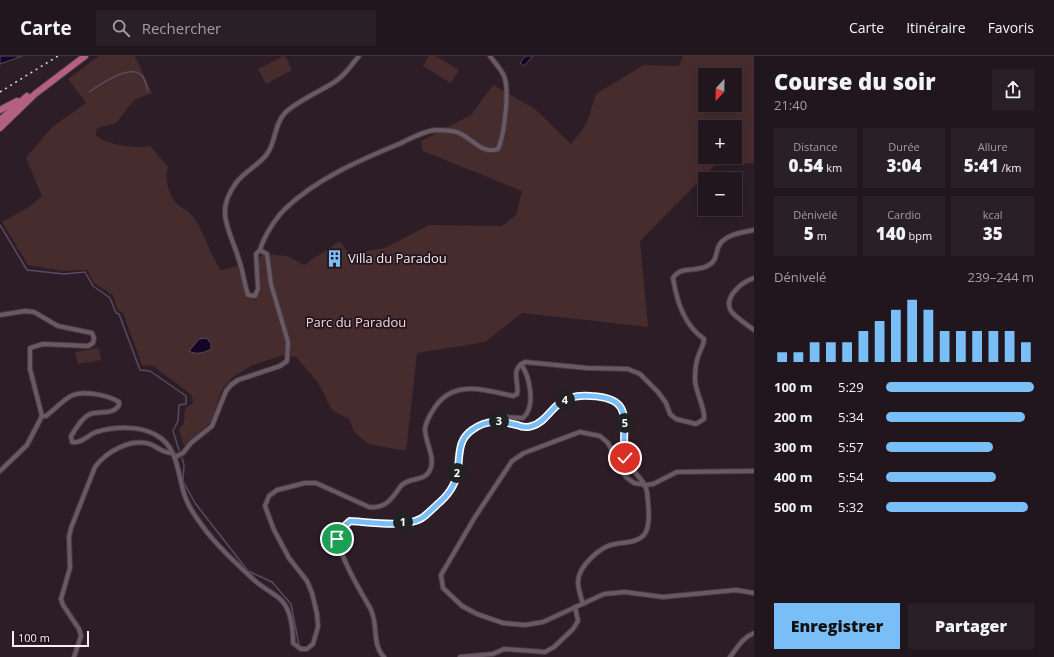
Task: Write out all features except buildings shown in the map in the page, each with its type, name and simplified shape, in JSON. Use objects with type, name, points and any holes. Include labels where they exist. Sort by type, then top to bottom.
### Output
[{"type":"main road","points":[[0,120],[30,93],[79,56]]},
{"type":"main road","points":[[0,128],[60,71],[84,56]]},
{"type":"main road","points":[[0,110],[30,93]]},
{"type":"street","points":[[359,56],[348,71],[285,112],[279,121],[272,148],[265,157],[236,183],[229,195],[224,206],[225,224],[239,260],[248,295],[255,296],[258,289],[256,254],[260,250],[262,244],[280,215],[296,200],[363,159],[420,134],[435,130],[450,131],[462,134],[484,150],[498,150],[504,130],[506,106],[505,77],[490,56]]},
{"type":"street","points":[[42,416],[46,416],[71,396],[80,394],[114,398],[119,402],[118,408],[89,414],[71,436],[72,442],[79,442],[97,432],[135,428],[146,430],[157,435],[169,446],[174,455],[186,500],[208,533],[253,580],[280,600],[290,616],[293,644],[301,649],[307,649],[313,644],[318,627],[312,593],[274,530],[265,506],[269,496],[277,490],[305,483],[316,483],[370,506],[376,507],[384,505],[394,497],[401,486],[407,481],[422,478],[430,471],[432,462],[427,445],[425,428],[430,415],[438,402],[463,388],[474,388],[513,396],[518,390],[515,377],[516,370],[525,362],[587,368],[628,369],[640,374],[658,392],[666,403],[670,414],[676,419],[696,424],[704,419],[704,413],[695,388],[695,376],[699,354],[704,344],[704,339],[686,322],[675,292],[673,278],[676,273],[683,270],[710,265],[716,259],[720,244],[727,238],[754,230]]},
{"type":"street","points":[[74,657],[81,636],[79,629],[63,605],[62,593],[70,568],[69,537],[71,528],[95,467],[101,459],[111,451],[131,444],[151,444],[165,453],[174,455],[183,452],[191,443],[212,426],[226,391],[231,385],[238,380],[280,366],[287,361],[288,342],[271,284],[267,254],[260,250]]},
{"type":"street","points":[[754,278],[748,280],[734,292],[729,302],[732,312],[754,330]]},
{"type":"street","points":[[0,315],[25,311],[34,312],[58,326],[92,334],[94,338],[92,343],[88,346],[43,344],[30,348],[30,369],[42,416],[27,445],[0,471]]},
{"type":"street","points":[[502,421],[504,417],[523,418],[529,413],[532,401],[527,375],[521,364]]},
{"type":"street","points":[[384,657],[376,641],[376,625],[371,610],[355,582],[337,539],[339,531],[350,521],[375,525],[410,521],[421,518],[448,494],[455,482],[458,469],[458,452],[462,440],[470,431],[482,424],[493,421],[502,421],[525,427],[532,427],[540,422],[560,402],[573,396],[602,396],[614,399],[622,408],[625,419],[625,458],[646,485],[648,519],[647,531],[643,537],[634,541],[612,544],[599,551],[588,562],[581,572],[578,581],[583,604]]},
{"type":"street","points":[[754,471],[678,472],[646,485],[634,483],[623,471],[608,443],[600,436],[580,432],[524,453],[512,461],[441,575],[443,588],[462,606],[477,614],[503,623],[525,625],[543,622],[604,594],[625,592],[663,597],[736,590],[754,593]]},
{"type":"street","points":[[460,657],[492,654],[504,649],[545,652],[554,647],[574,629],[578,621],[575,607]]},
{"type":"street","points":[[730,657],[740,642],[747,636],[754,633]]},
{"type":"green space","name":"Parc du Paradou","points":[[99,56],[135,56],[152,93],[134,100],[116,123],[97,128],[96,135],[114,144],[137,147],[150,146],[168,167],[167,182],[172,197],[176,203],[194,218],[202,231],[213,258],[221,270],[238,266],[247,298],[256,300],[261,291],[259,258],[263,254],[287,256],[304,265],[340,241],[349,254],[385,248],[429,225],[502,226],[516,215],[522,191],[423,151],[421,141],[471,115],[493,85],[535,109],[571,144],[586,125],[596,94],[644,65],[679,66],[683,56],[754,56],[754,163],[742,164],[742,120],[698,120],[698,164],[741,164],[714,166],[708,172],[698,172],[698,182],[640,241],[648,327],[522,313],[485,342],[417,353],[406,451],[368,444],[354,432],[349,419],[332,410],[319,384],[296,357],[283,355],[253,365],[234,376],[222,389],[211,422],[184,446],[179,430],[184,423],[185,408],[193,403],[192,395],[153,366],[142,365],[123,313],[118,310],[113,295],[94,283],[87,270],[63,271],[28,265],[2,222],[29,207],[42,196],[26,158],[51,128],[86,103],[68,79]]},
{"type":"green space","points":[[285,56],[292,70],[266,84],[258,69]]},
{"type":"green space","points":[[429,56],[436,56],[459,70],[451,83],[423,66]]},
{"type":"green space","points":[[99,348],[101,360],[78,364],[75,352]]},
{"type":"shaded area","points":[[0,56],[22,56],[0,64]]},
{"type":"shaded area","points":[[525,56],[533,56],[524,66],[520,63]]},
{"type":"shaded area","points":[[206,338],[211,343],[211,349],[200,353],[189,351],[199,339]]},
{"type":"waterway","points":[[89,92],[114,77],[128,72],[140,74],[145,81],[148,91]]},
{"type":"waterway","points":[[0,225],[27,270],[64,274],[85,272],[93,286],[110,298],[116,313],[119,314],[140,370],[150,371],[186,396],[186,404],[179,405],[178,421],[173,431],[179,450]]},
{"type":"waterway","points":[[182,458],[184,465],[183,481],[195,503],[248,571],[272,582],[291,604],[299,645]]},
{"type":"railway","points":[[0,92],[58,56]]},
{"type":"place","name":"Villa du Paradou","points":[[335,258]]},
{"type":"route","points":[[337,539],[339,531],[343,525],[350,521],[375,525],[410,521],[421,518],[448,494],[455,482],[458,469],[458,452],[462,440],[470,431],[482,424],[493,421],[502,421],[525,427],[532,427],[540,422],[560,402],[573,396],[602,396],[614,399],[622,408],[625,419],[625,458]]}]
